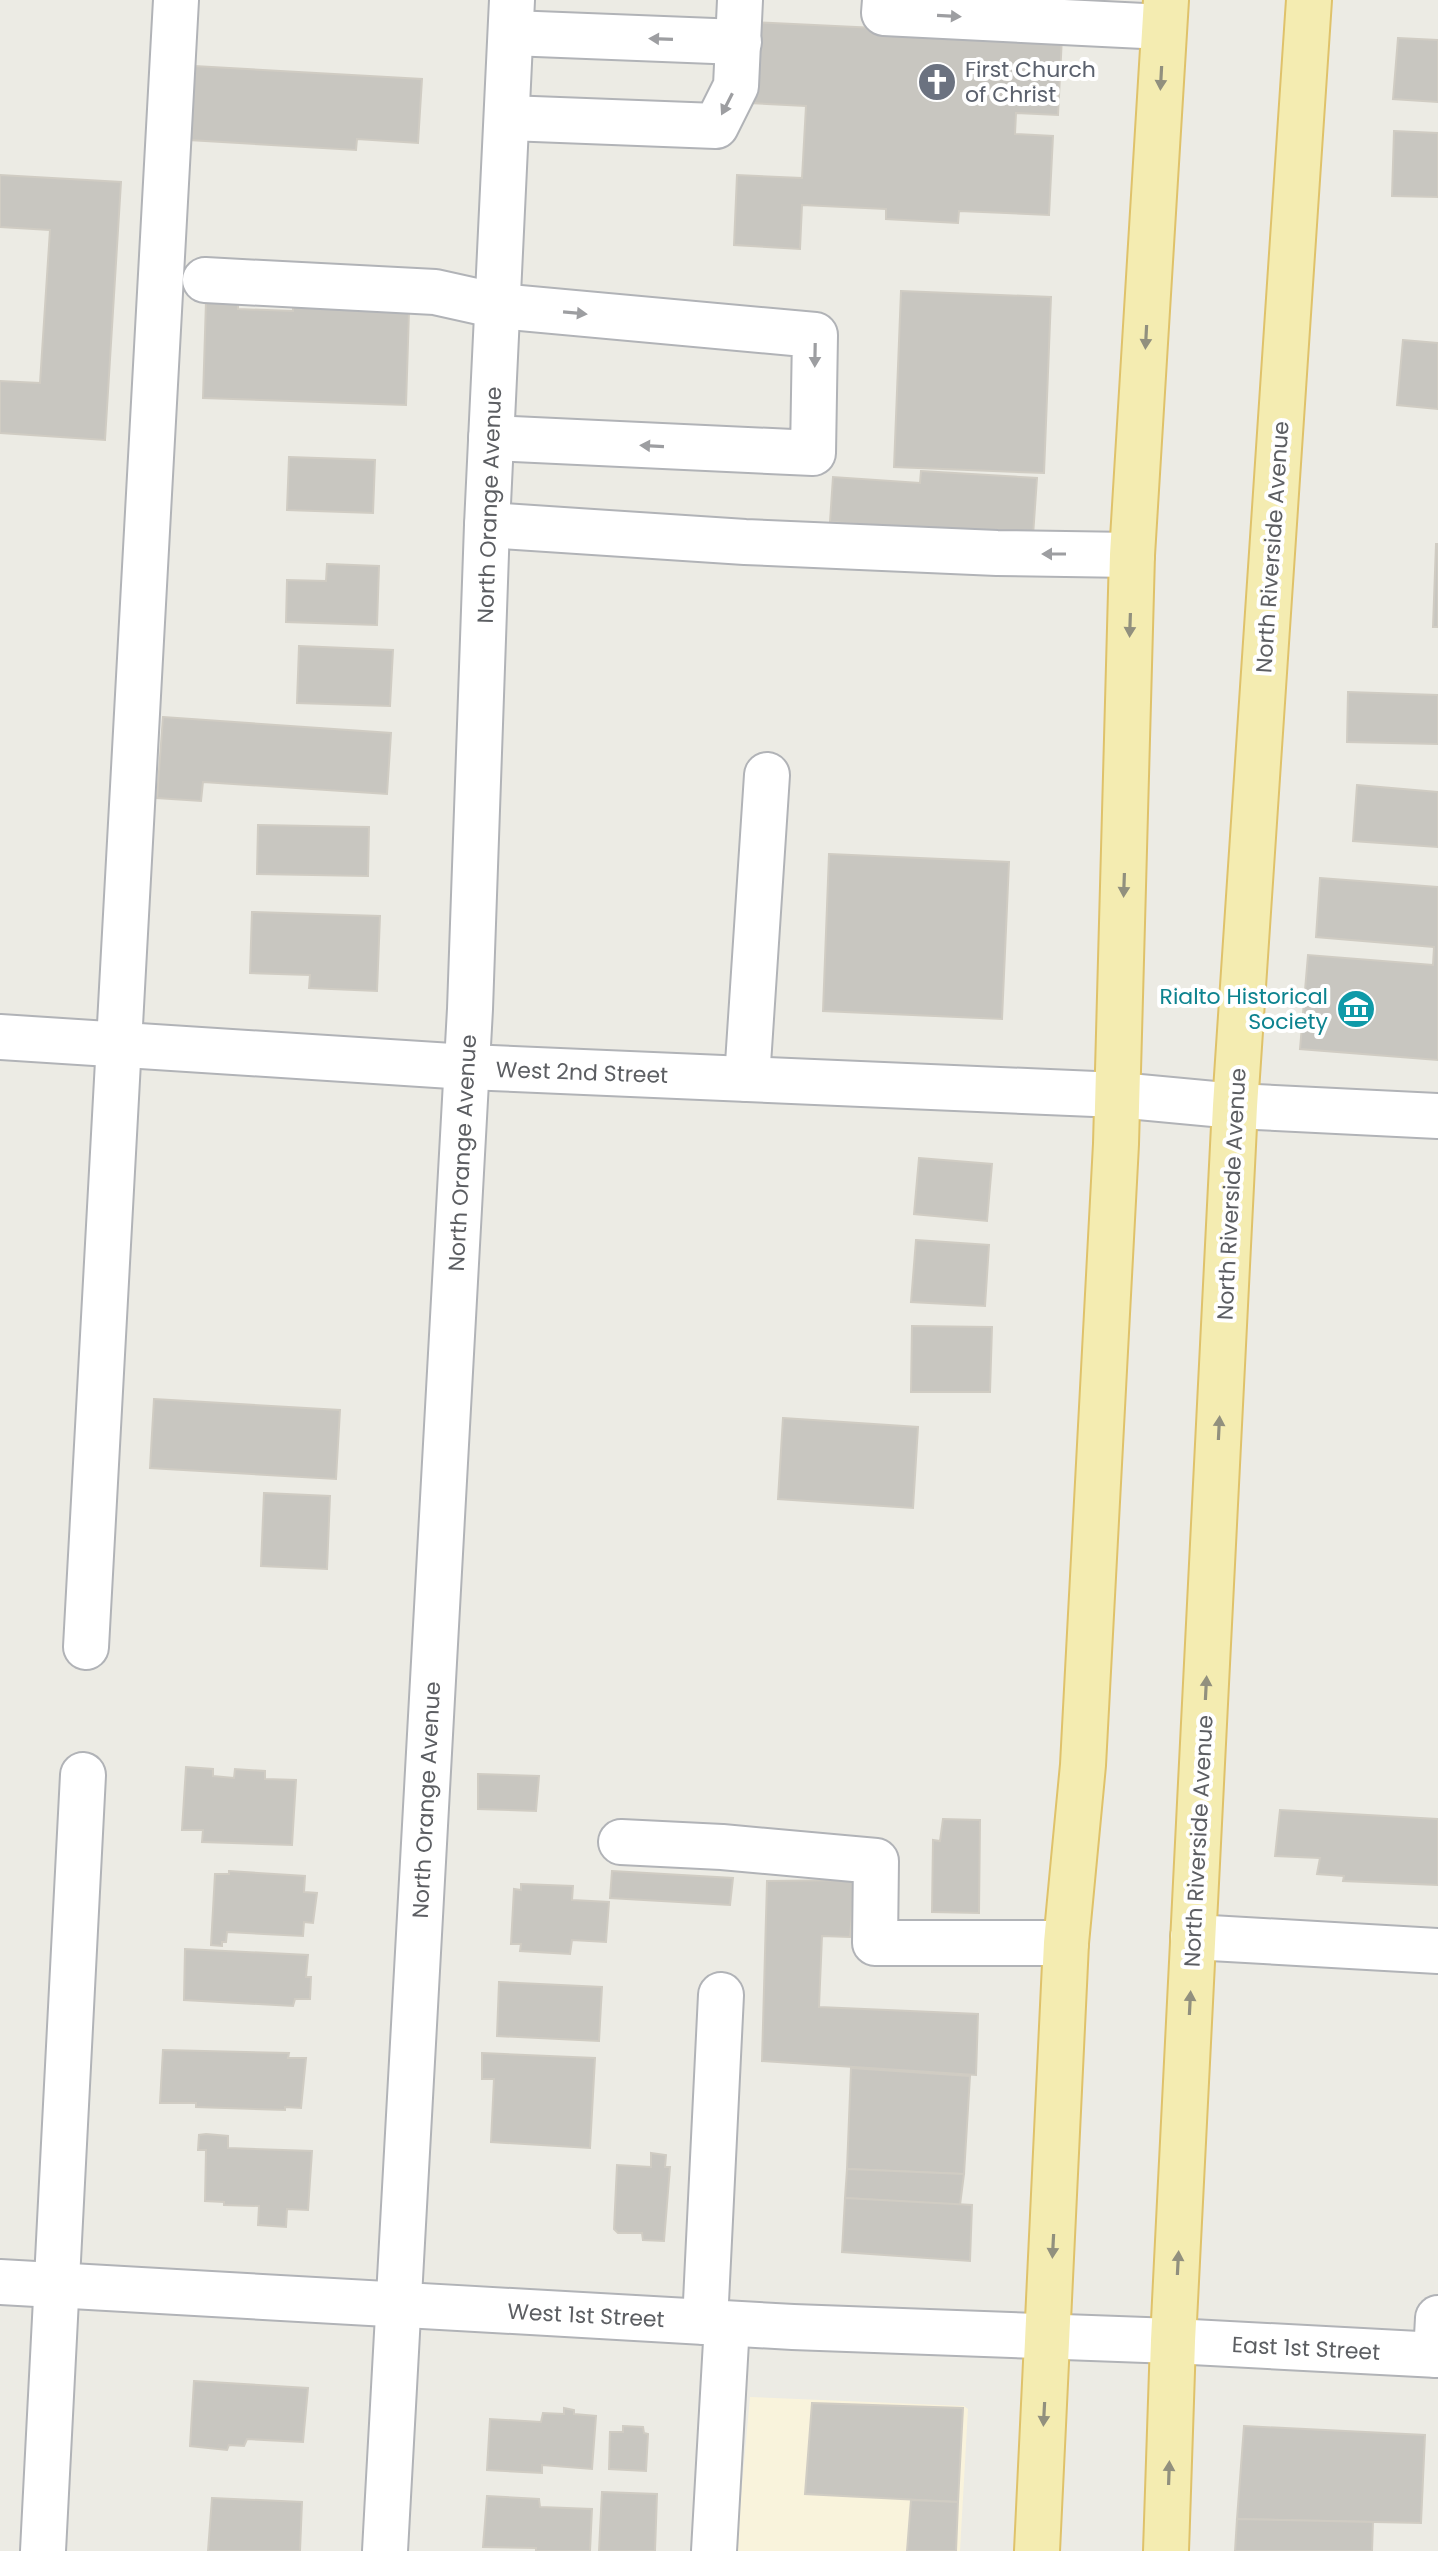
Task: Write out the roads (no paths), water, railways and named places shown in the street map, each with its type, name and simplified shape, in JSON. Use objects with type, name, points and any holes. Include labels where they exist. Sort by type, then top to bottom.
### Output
[{"type":"main road","name":"North Riverside Avenue","points":[[1166,2551],[1173,2341],[1235,1106],[1309,0]]},
{"type":"main road","points":[[1037,2551],[1066,1943],[1083,1765],[1118,1095],[1132,555],[1165,14]]},
{"type":"street","points":[[86,1647],[176,0]]},
{"type":"street","points":[[885,0],[884,13],[1165,14]]},
{"type":"street","points":[[507,118],[716,126],[736,86],[740,21],[512,16]]},
{"type":"street","name":"North Orange Avenue","points":[[385,2551],[467,1067],[487,525],[512,16]]},
{"type":"street","points":[[205,280],[435,292],[498,306],[815,335],[813,453],[491,438]]},
{"type":"street","points":[[487,525],[745,542],[1132,555]]},
{"type":"street","points":[[747,1079],[767,775]]},
{"type":"street","name":"West 2nd Street","points":[[0,1037],[467,1067],[1118,1095],[1235,1106],[1438,1116]]},
{"type":"street","points":[[43,2551],[83,1775]]},
{"type":"street","points":[[621,1842],[722,1847],[876,1861],[875,1943],[1066,1943]]},
{"type":"street","points":[[1193,1937],[1438,1951]]},
{"type":"street","points":[[714,2551],[721,1995]]},
{"type":"street","name":"West 1st Street","points":[[0,2282],[716,2323],[1173,2341]]},
{"type":"street","name":"East 1st Street","points":[[1173,2341],[1437,2343]]},
{"type":"place","name":"First Church of Christ","points":[[937,82]]},
{"type":"place","name":"Rialto Historical Society","points":[[1356,1009]]}]
